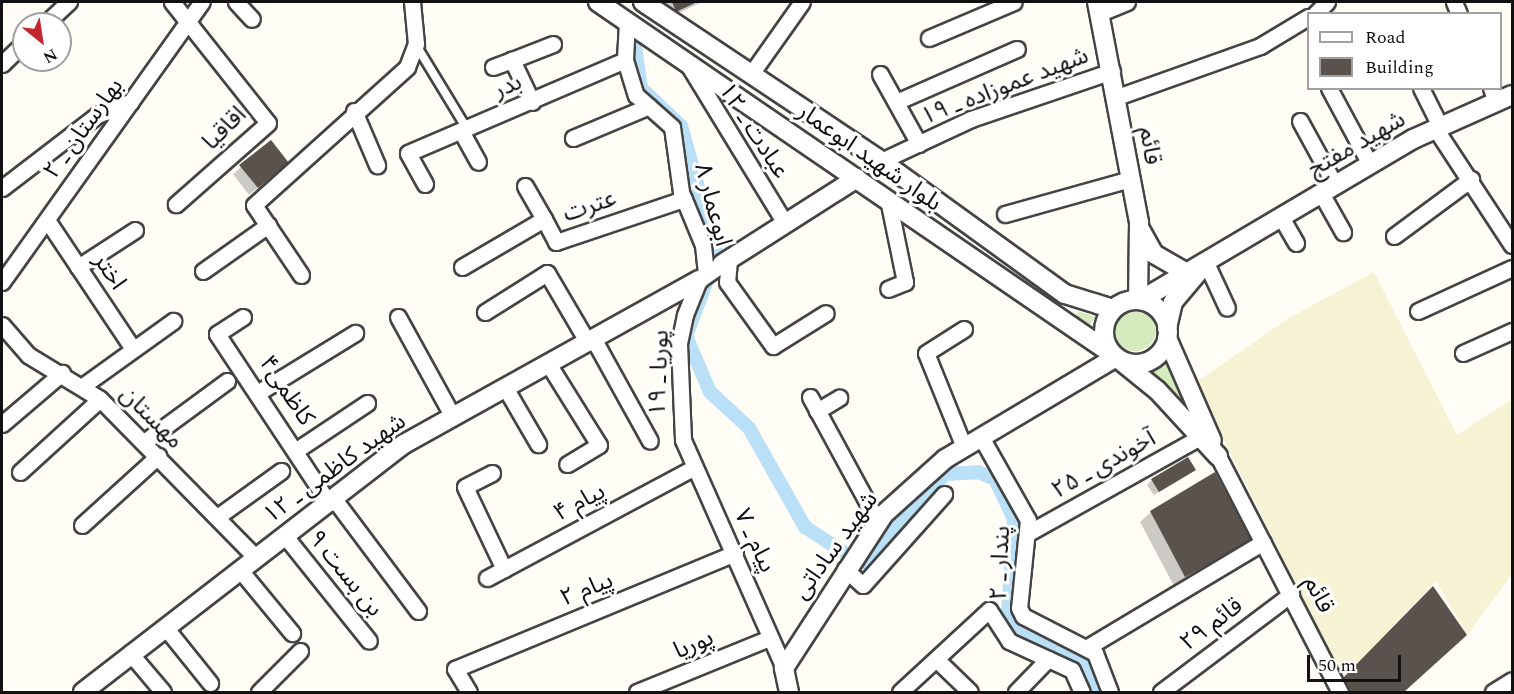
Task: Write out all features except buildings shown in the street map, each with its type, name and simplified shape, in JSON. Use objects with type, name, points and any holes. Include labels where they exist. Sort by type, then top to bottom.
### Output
[{"type":"street","points":[[172,2],[188,22]]},
{"type":"street","name":"بهارستان ـ ۲","points":[[2,282],[202,2]]},
{"type":"street","points":[[236,2],[252,19]]},
{"type":"street","points":[[301,275],[254,205],[354,111],[407,66],[416,44],[412,2]]},
{"type":"street","name":"بلوار شهید ابوعمار","points":[[598,2],[888,199],[1061,322],[1116,357],[1157,390],[1218,456]]},
{"type":"street","name":"بلوار شهید ابوعمار","points":[[643,2],[660,8],[751,74],[881,161],[1070,297],[1113,309]]},
{"type":"street","points":[[751,74],[802,2]]},
{"type":"street","points":[[929,38],[1014,2]]},
{"type":"street","points":[[1099,7],[1127,2]]},
{"type":"street","name":"قائم","points":[[1099,7],[1139,223],[1140,300]]},
{"type":"street","points":[[1117,97],[1260,46],[1307,18]]},
{"type":"street","name":"ابوعمار ۸","points":[[627,21],[625,60],[636,95],[672,126],[684,199],[704,246],[703,278]]},
{"type":"street","name":"اقاقیا","points":[[176,204],[268,123],[188,22]]},
{"type":"street","points":[[493,68],[553,44]]},
{"type":"street","points":[[896,102],[1017,49]]},
{"type":"street","points":[[512,60],[532,102]]},
{"type":"street","name":"بدر","points":[[425,184],[408,153],[532,102],[625,60]]},
{"type":"street","name":"عبادت ـ ۱۲","points":[[686,61],[785,223]]},
{"type":"street","name":"شهید عموزاده ـ ۱۹","points":[[881,161],[1036,94],[1112,71]]},
{"type":"street","points":[[880,74],[919,144]]},
{"type":"street","points":[[1330,90],[1370,164]]},
{"type":"street","points":[[1422,90],[1438,127],[1512,245]]},
{"type":"street","name":"شهید مفتح","points":[[1230,247],[1370,164],[1500,95]]},
{"type":"street","points":[[2,188],[97,115],[131,102]]},
{"type":"street","points":[[573,138],[649,106]]},
{"type":"street","points":[[354,111],[378,165]]},
{"type":"street","points":[[1300,122],[1328,189],[1342,232]]},
{"type":"street","points":[[464,130],[478,162]]},
{"type":"street","points":[[703,278],[857,178]]},
{"type":"street","points":[[1005,214],[1130,179]]},
{"type":"street","points":[[1394,236],[1471,179]]},
{"type":"street","points":[[525,186],[544,219]]},
{"type":"street","name":"عترت","points":[[462,267],[544,219],[556,242],[684,199]]},
{"type":"street","points":[[888,199],[905,282],[888,289]]},
{"type":"street","points":[[1281,217],[1296,243]]},
{"type":"street","name":"اختر","points":[[47,220],[133,349]]},
{"type":"street","points":[[1139,223],[1154,254],[1184,271]]},
{"type":"street","points":[[202,271],[268,225]]},
{"type":"street","points":[[78,267],[135,230]]},
{"type":"street","points":[[1230,247],[1181,288],[1167,333],[1149,361],[1116,357],[1104,336],[1113,309],[1140,300],[1184,271],[1230,247]]},
{"type":"street","points":[[726,262],[727,282],[772,346],[826,313]]},
{"type":"street","points":[[1207,265],[1227,308]]},
{"type":"street","points":[[1418,312],[1512,268]]},
{"type":"street","points":[[486,312],[547,273],[591,341],[650,441]]},
{"type":"street","name":"شهید کاظمی ـ ۱۲","points":[[84,692],[130,653],[404,444],[703,278]]},
{"type":"street","name":"پوریا ـ ۱۹","points":[[693,468],[678,400],[679,344],[703,278]]},
{"type":"street","points":[[1061,322],[1072,312],[1070,297]]},
{"type":"street","points":[[1140,300],[1159,310],[1218,456]]},
{"type":"street","name":"کاظمی۴","points":[[243,316],[218,334],[298,449],[331,501],[418,611]]},
{"type":"street","points":[[398,317],[453,417]]},
{"type":"street","points":[[84,385],[173,321]]},
{"type":"street","name":"مهستان","points":[[2,325],[28,355],[84,385],[100,399],[256,558]]},
{"type":"street","points":[[964,329],[926,353],[964,447]]},
{"type":"street","points":[[1463,353],[1512,331]]},
{"type":"street","points":[[259,392],[356,333]]},
{"type":"street","name":"شهید ساداتی","points":[[784,668],[845,569],[878,522],[964,447],[1116,357]]},
{"type":"street","points":[[549,365],[599,446],[567,464]]},
{"type":"street","points":[[2,424],[62,374]]},
{"type":"street","points":[[144,442],[227,381]]},
{"type":"street","points":[[506,389],[538,444]]},
{"type":"street","points":[[810,397],[878,522]]},
{"type":"street","points":[[817,411],[838,398]]},
{"type":"street","points":[[20,472],[100,399]]},
{"type":"street","points":[[298,449],[367,403]]},
{"type":"street","name":"پندار ـ ۲","points":[[981,437],[1017,495],[1030,532],[1019,608],[1023,616],[1095,653],[1110,693]]},
{"type":"street","name":"آخوندی ـ ۲۵","points":[[1030,532],[1200,437]]},
{"type":"street","points":[[82,525],[158,456]]},
{"type":"street","name":"قائم","points":[[1218,456],[1340,693]]},
{"type":"street","name":"پیام ـ ۷","points":[[693,468],[735,553],[767,639],[784,668]]},
{"type":"street","name":"پیام ۴","points":[[488,578],[693,468]]},
{"type":"street","points":[[217,518],[280,471]]},
{"type":"street","points":[[492,473],[465,487],[504,569]]},
{"type":"street","points":[[845,569],[863,585],[944,494]]},
{"type":"street","name":"بن بست ۹","points":[[285,536],[369,641]]},
{"type":"street","points":[[1086,648],[1263,542]]},
{"type":"street","name":"پیام ۲","points":[[469,693],[455,669],[735,553]]},
{"type":"street","points":[[240,570],[292,633]]},
{"type":"street","name":"قائم ۲۹","points":[[1161,693],[1291,594]]},
{"type":"street","points":[[900,693],[989,610],[1009,641],[1072,670],[1082,693]]},
{"type":"street","points":[[165,627],[210,683]]},
{"type":"street","name":"پوریا","points":[[637,693],[767,639]]},
{"type":"street","points":[[260,693],[300,651]]},
{"type":"street","points":[[130,653],[163,693]]},
{"type":"street","points":[[936,659],[970,693]]},
{"type":"street","points":[[1016,693],[1048,659]]},
{"type":"street","points":[[784,668],[789,693]]},
{"type":"street","points":[[1493,693],[1512,680]]},
{"type":"lane","points":[[416,44],[464,130]]},
{"type":"shaded area","points":[[1374,272],[1457,435],[1512,399],[1512,574],[1467,635],[1436,581],[1343,678],[1195,383],[1289,318]]},
{"type":"green space","points":[[1135,309],[1150,315],[1156,330],[1150,345],[1135,351],[1120,345],[1114,330],[1120,315]]},
{"type":"green space","points":[[1078,311],[1095,317],[1086,331],[1074,324]]},
{"type":"green space","points":[[1167,359],[1201,429],[1149,371]]},
{"type":"waterway","points":[[635,46],[641,88],[681,126],[717,254],[686,336],[710,392],[749,428],[805,527],[843,552]]},
{"type":"waterway","points":[[864,562],[945,474],[978,472],[995,479],[1014,519],[1008,614],[1017,627],[1090,669],[1097,692]]}]
